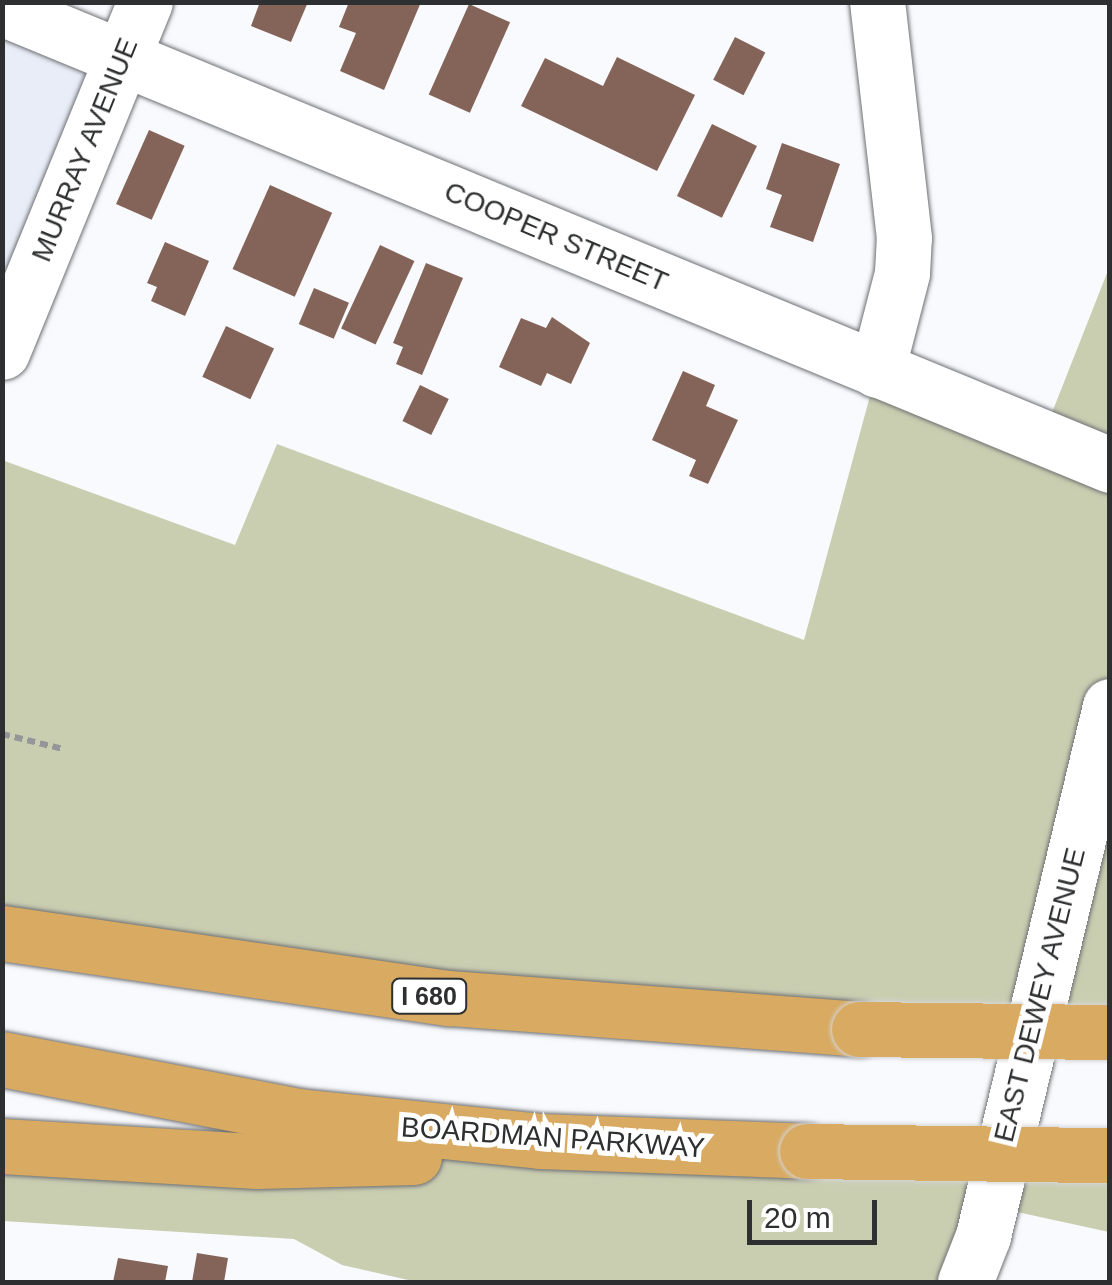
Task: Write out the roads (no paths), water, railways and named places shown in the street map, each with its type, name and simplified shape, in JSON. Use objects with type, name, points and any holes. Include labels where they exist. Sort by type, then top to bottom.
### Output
[{"type":"highway","name":"I 680","points":[[2,933],[450,998],[860,1029],[1110,1032]]},
{"type":"highway","name":"BOARDMAN PARKWAY","points":[[2,1059],[298,1116],[720,1150],[1110,1155]]},
{"type":"highway","points":[[2,1146],[256,1161],[720,1150]]},
{"type":"street","name":"MURRAY AVENUE","points":[[2,352],[145,2]]},
{"type":"street","points":[[876,370],[902,273],[904,238],[877,2]]},
{"type":"street","name":"COOPER STREET","points":[[2,8],[1110,466]]},
{"type":"street","name":"EAST DEWEY AVENUE","points":[[964,1282],[982,1236],[1110,706]]}]
